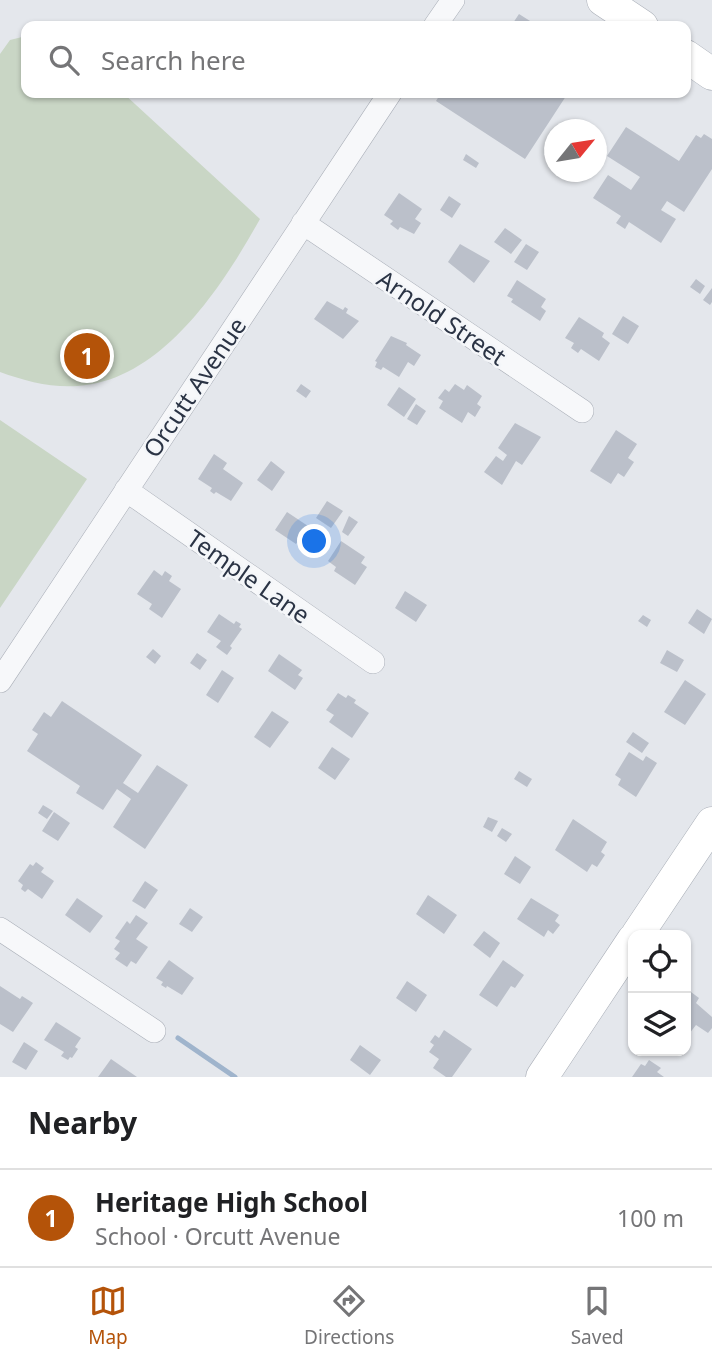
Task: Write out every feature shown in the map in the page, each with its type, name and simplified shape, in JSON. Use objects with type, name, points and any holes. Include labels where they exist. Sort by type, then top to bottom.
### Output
[{"type":"street","points":[[438,21],[453,0]]},
{"type":"street","points":[[603,0],[634,21]]},
{"type":"street","points":[[691,59],[712,74]]},
{"type":"street","name":"Orcutt Avenue","points":[[0,681],[387,98]]},
{"type":"street","name":"Arnold Street","points":[[303,223],[582,411]]},
{"type":"street","name":"Temple Lane","points":[[126,490],[373,662]]},
{"type":"street","points":[[639,930],[712,823]]},
{"type":"street","points":[[0,929],[155,1031]]},
{"type":"street","points":[[542,1077],[628,948]]},
{"type":"green space","points":[[21,37],[21,98],[128,98],[260,219],[228,272],[187,325],[163,348],[137,367],[109,380],[78,386],[58,386],[0,372],[0,54],[10,40]]},
{"type":"green space","points":[[0,420],[87,479],[0,608]]},
{"type":"building","points":[[519,14],[530,21],[514,21]]},
{"type":"building","points":[[438,98],[565,98],[551,119],[544,119],[544,130],[525,159],[436,101]]},
{"type":"building","points":[[626,127],[679,161],[696,135],[701,138],[704,134],[712,139],[712,169],[684,212],[667,201],[661,210],[676,219],[661,243],[629,222],[625,229],[616,223],[621,216],[593,198],[603,182],[607,182],[608,175],[631,190],[640,177],[607,156]]},
{"type":"building","points":[[466,154],[479,163],[476,168],[463,160]]},
{"type":"building","points":[[399,193],[422,209],[415,219],[421,223],[414,234],[400,227],[398,230],[390,224],[393,221],[384,215]]},
{"type":"building","points":[[449,196],[461,204],[452,218],[440,210]]},
{"type":"building","points":[[505,228],[522,240],[511,254],[494,242]]},
{"type":"building","points":[[460,244],[490,261],[474,283],[448,262]]},
{"type":"building","points":[[526,244],[539,252],[527,270],[514,262]]},
{"type":"building","points":[[696,279],[705,286],[700,294],[690,287]]},
{"type":"building","points":[[517,280],[546,299],[541,307],[546,311],[540,321],[511,302],[513,299],[507,296]]},
{"type":"building","points":[[712,288],[712,302],[710,305],[703,300]]},
{"type":"building","points":[[327,301],[343,310],[345,307],[348,309],[346,313],[359,321],[343,339],[314,319]]},
{"type":"building","points":[[623,316],[639,326],[628,344],[612,334]]},
{"type":"building","points":[[579,317],[604,333],[602,337],[610,343],[599,361],[581,349],[578,353],[571,348],[574,343],[565,338]]},
{"type":"building","points":[[391,336],[407,343],[406,345],[421,355],[414,366],[408,362],[399,377],[383,367],[381,370],[375,367],[375,361]]},
{"type":"building","points":[[301,384],[311,391],[306,398],[296,391]]},
{"type":"building","points":[[455,384],[464,390],[467,385],[482,396],[477,404],[481,407],[475,417],[468,412],[462,423],[439,408],[443,401],[438,398],[445,389],[449,392]]},
{"type":"building","points":[[399,387],[416,399],[404,417],[387,405]]},
{"type":"building","points":[[416,404],[426,411],[417,425],[407,419]]},
{"type":"building","points":[[515,423],[541,437],[522,465],[516,461],[502,485],[484,472],[496,456],[503,461],[507,455],[498,448]]},
{"type":"building","points":[[616,430],[637,444],[628,458],[634,462],[624,477],[618,473],[611,484],[590,471]]},
{"type":"building","points":[[214,454],[227,463],[223,469],[243,483],[231,501],[216,492],[214,494],[210,491],[212,488],[198,479]]},
{"type":"building","points":[[271,461],[285,472],[272,491],[257,480]]},
{"type":"building","points":[[327,501],[343,511],[331,528],[316,518]]},
{"type":"building","points":[[287,512],[308,526],[296,544],[275,530]]},
{"type":"building","points":[[349,516],[358,522],[348,536],[342,532]]},
{"type":"building","points":[[341,541],[365,557],[361,563],[367,567],[355,585],[334,571],[336,567],[328,561]]},
{"type":"building","points":[[154,570],[162,576],[165,571],[172,576],[169,581],[181,589],[162,618],[149,609],[152,604],[137,594]]},
{"type":"building","points":[[405,591],[427,605],[416,622],[395,608]]},
{"type":"building","points":[[697,609],[712,619],[704,634],[688,623]]},
{"type":"building","points":[[219,614],[234,624],[236,621],[241,624],[239,627],[242,629],[227,655],[216,647],[221,641],[207,632]]},
{"type":"building","points":[[643,615],[651,620],[647,627],[638,621]]},
{"type":"building","points":[[153,649],[161,656],[155,664],[146,657]]},
{"type":"building","points":[[667,650],[684,660],[677,672],[660,663]]},
{"type":"building","points":[[197,653],[207,660],[200,670],[190,663]]},
{"type":"building","points":[[279,654],[302,670],[298,675],[303,678],[295,690],[268,671]]},
{"type":"building","points":[[222,670],[234,678],[218,703],[206,695]]},
{"type":"building","points":[[685,680],[706,694],[685,725],[664,712]]},
{"type":"building","points":[[338,693],[356,700],[354,703],[369,713],[352,738],[329,722],[334,715],[326,710]]},
{"type":"building","points":[[62,701],[142,755],[123,783],[138,793],[157,765],[188,785],[145,849],[113,827],[131,799],[117,789],[103,810],[76,793],[80,786],[27,751],[38,734],[32,730],[44,712],[51,717]]},
{"type":"building","points":[[272,711],[289,722],[270,748],[254,737]]},
{"type":"building","points":[[633,732],[649,743],[642,753],[626,742]]},
{"type":"building","points":[[332,747],[350,759],[335,780],[318,768]]},
{"type":"building","points":[[629,752],[643,761],[646,756],[657,763],[636,797],[618,785],[621,779],[615,775]]},
{"type":"building","points":[[519,771],[532,779],[527,787],[514,779]]},
{"type":"building","points":[[43,805],[53,811],[47,819],[38,813]]},
{"type":"building","points":[[54,812],[70,823],[58,841],[42,831]]},
{"type":"building","points":[[488,817],[498,821],[492,832],[483,827]]},
{"type":"building","points":[[573,819],[607,842],[601,852],[605,855],[597,867],[592,864],[587,872],[555,850]]},
{"type":"building","points":[[502,828],[512,834],[506,842],[497,836]]},
{"type":"building","points":[[515,856],[531,867],[520,884],[504,874]]},
{"type":"building","points":[[36,862],[44,868],[41,872],[54,881],[42,899],[28,889],[25,892],[21,889],[23,885],[18,881],[30,864],[33,866]]},
{"type":"building","points":[[145,881],[158,890],[145,909],[132,901]]},
{"type":"building","points":[[428,895],[457,915],[444,934],[416,914]]},
{"type":"building","points":[[77,898],[103,916],[90,933],[65,915]]},
{"type":"building","points":[[531,898],[559,915],[555,921],[560,925],[553,934],[548,930],[544,937],[517,919]]},
{"type":"building","points":[[190,908],[203,917],[192,932],[179,924]]},
{"type":"building","points":[[136,915],[148,923],[136,939],[148,947],[136,964],[131,961],[127,967],[115,959],[120,953],[114,949],[120,941],[115,938],[127,921],[130,924]]},
{"type":"building","points":[[484,931],[500,943],[490,958],[473,945]]},
{"type":"building","points":[[169,960],[194,978],[182,995],[161,985],[163,982],[156,978]]},
{"type":"building","points":[[503,960],[524,975],[515,988],[511,986],[497,1007],[479,995]]},
{"type":"building","points":[[407,981],[427,995],[416,1012],[396,998]]},
{"type":"building","points":[[0,986],[20,999],[22,996],[33,1003],[13,1032],[0,1024]]},
{"type":"building","points":[[691,992],[699,998],[696,1003],[712,1017],[712,1028],[708,1033],[696,1025],[691,1031]]},
{"type":"building","points":[[56,1022],[81,1038],[75,1047],[78,1049],[68,1060],[61,1056],[64,1052],[44,1040]]},
{"type":"building","points":[[444,1030],[472,1049],[452,1077],[446,1077],[433,1068],[439,1059],[429,1052],[434,1045],[430,1042],[435,1035],[439,1038]]},
{"type":"building","points":[[24,1042],[38,1051],[26,1070],[12,1062]]},
{"type":"building","points":[[360,1045],[381,1060],[370,1075],[350,1060]]},
{"type":"building","points":[[111,1059],[137,1077],[98,1077]]},
{"type":"building","points":[[649,1060],[661,1068],[657,1072],[664,1077],[632,1077],[641,1064],[645,1066]]},
{"type":"waterway","points":[[178,1038],[235,1077]]},
{"type":"place","name":"Heritage High School","points":[[87,356]]}]
